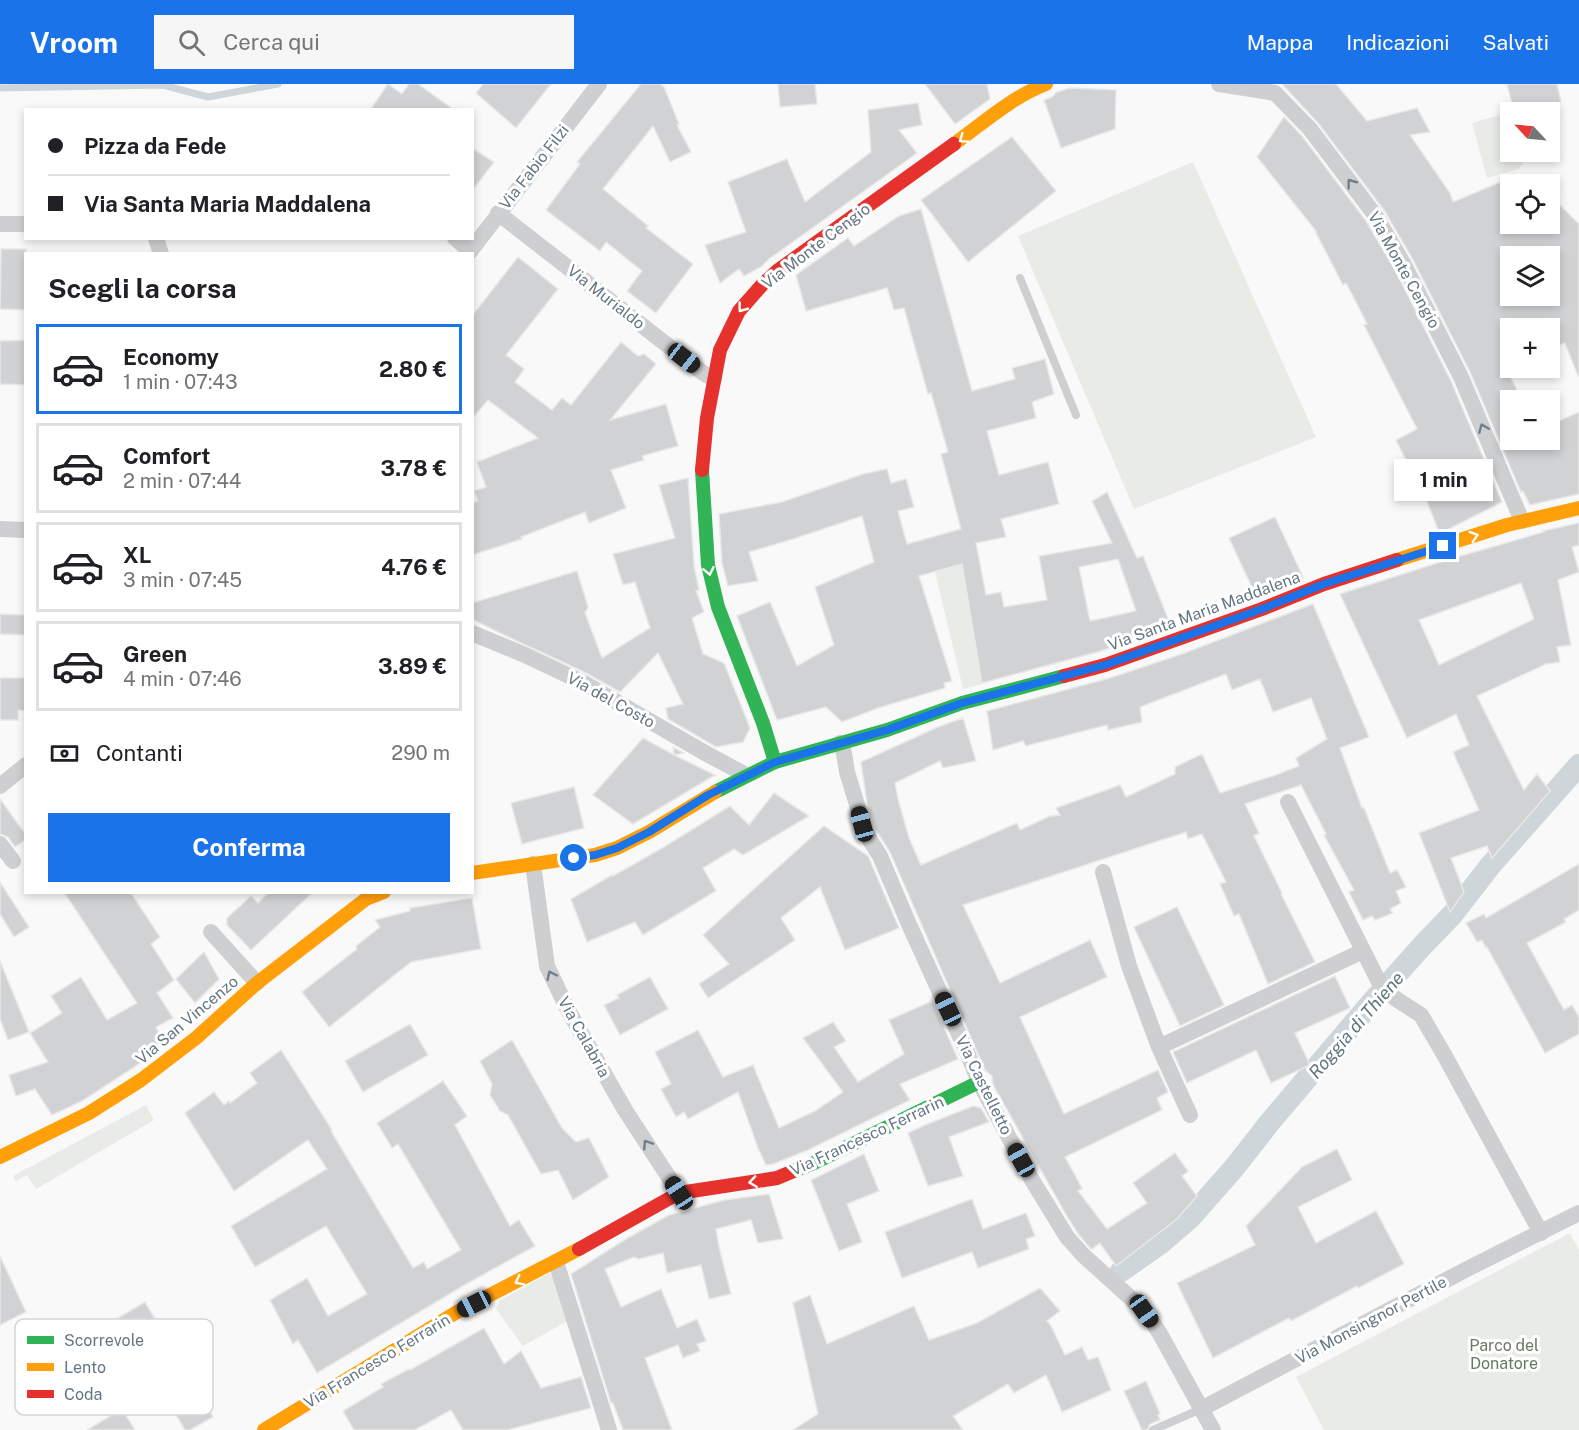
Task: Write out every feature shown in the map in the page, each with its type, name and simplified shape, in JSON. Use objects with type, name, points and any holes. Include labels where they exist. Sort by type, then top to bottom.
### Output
[{"type":"street","name":"Via Fabio Filzi","points":[[457,240],[469,252],[599,84]]},
{"type":"street","points":[[996,115],[1004,104],[1011,84]]},
{"type":"street","name":"Via Monte Cengio","points":[[775,762],[763,723],[717,607],[708,565],[702,469],[707,418],[720,350],[739,311],[777,272],[1014,101],[1046,84]]},
{"type":"street","name":"Via Monte Cengio","points":[[1219,84],[1278,88],[1375,214],[1403,263],[1461,377],[1522,521]]},
{"type":"street","name":"Via Murialdo","points":[[498,213],[714,380]]},
{"type":"street","points":[[0,224],[24,224]]},
{"type":"street","name":"Via Santa Maria Maddalena","points":[[840,743],[887,730],[962,703],[1105,665],[1262,609],[1324,584],[1522,521],[1579,508]]},
{"type":"street","points":[[0,529],[24,530]]},
{"type":"street","name":"Via del Costo","points":[[474,634],[582,682],[746,775]]},
{"type":"street","points":[[474,873],[595,855],[617,848],[649,832],[708,795],[746,775],[775,762],[840,743]]},
{"type":"street","name":"Via Castelletto","points":[[840,743],[866,834],[880,856],[979,1082],[1032,1180],[1062,1230],[1083,1255],[1144,1311],[1159,1332],[1213,1430]]},
{"type":"street","points":[[0,786],[24,767]]},
{"type":"street","points":[[1288,802],[1380,984],[1394,997],[1421,1015],[1541,1233]]},
{"type":"street","points":[[0,844],[13,861]]},
{"type":"street","name":"Via Calabria","points":[[533,864],[547,966],[568,1010],[625,1110],[679,1193]]},
{"type":"street","points":[[1103,872],[1130,966],[1159,1047],[1190,1115]]},
{"type":"street","name":"Via San Vincenzo","points":[[0,1157],[89,1113],[141,1080],[196,1038],[257,983],[364,896]]},
{"type":"street","points":[[212,932],[257,983]]},
{"type":"street","points":[[1159,1047],[1363,951]]},
{"type":"street","name":"Via Francesco Ferrarin","points":[[264,1430],[458,1312],[556,1262],[679,1193],[777,1178],[814,1163],[979,1082]]},
{"type":"street","name":"Via Monsingnor Pertile","points":[[1201,1409],[1579,1213]]},
{"type":"street","points":[[556,1262],[609,1430]]},
{"type":"lane","points":[[1020,278],[1076,415]]},
{"type":"lane","points":[[1153,1430],[1201,1409]]},
{"type":"green space","points":[[1499,115],[1500,162],[1523,162],[1519,169],[1487,178],[1472,123]]},
{"type":"green space","points":[[1193,162],[1316,437],[1134,509],[1018,236]]},
{"type":"green space","points":[[962,564],[982,684],[963,689],[935,572]]},
{"type":"green space","points":[[146,1105],[154,1120],[36,1189],[27,1175],[16,1181],[13,1176]]},
{"type":"green space","name":"Parco del Donatore","points":[[1570,1233],[1579,1250],[1579,1430],[1324,1430],[1296,1377]]},
{"type":"green space","points":[[550,1273],[560,1285],[569,1320],[523,1346],[496,1309],[499,1301]]},
{"type":"building","points":[[388,84],[402,94],[409,84],[418,84],[451,108],[371,108]]},
{"type":"building","points":[[483,84],[551,84],[516,128],[476,93]]},
{"type":"building","points":[[641,84],[660,84],[664,87],[679,124],[677,125],[691,152],[670,162],[653,126],[603,189],[648,226],[646,228],[693,264],[656,313],[627,291],[642,271],[606,242],[600,251],[546,210],[580,164],[577,162]]},
{"type":"building","points":[[778,84],[815,84],[817,104],[780,107]]},
{"type":"building","points":[[925,84],[987,84],[990,99],[955,124]]},
{"type":"building","points":[[1282,84],[1336,84],[1367,121],[1417,108],[1430,132],[1410,135],[1450,193],[1453,202],[1500,182],[1500,234],[1560,234],[1560,205],[1579,224],[1579,375],[1565,343],[1560,345],[1560,318],[1500,318],[1500,378],[1511,378],[1517,390],[1500,390],[1500,443],[1470,372],[1412,258],[1384,210],[1318,123]]},
{"type":"building","points":[[1507,84],[1557,84],[1561,101],[1560,102],[1512,102]]},
{"type":"building","points":[[1070,88],[1116,90],[1115,129],[1061,148],[1044,100],[1057,92]]},
{"type":"building","points":[[918,103],[922,125],[899,130],[917,153],[761,267],[744,276],[739,269],[720,283],[705,245],[746,232],[728,182],[787,159],[805,202],[871,152],[868,110]]},
{"type":"building","points":[[1284,117],[1302,136],[1366,221],[1394,268],[1451,381],[1502,502],[1449,529],[1439,532],[1418,479],[1416,480],[1396,440],[1417,429],[1364,325],[1367,324],[1354,298],[1346,283],[1343,285],[1316,231],[1257,157]]},
{"type":"building","points":[[1012,137],[1056,191],[968,262],[921,200]]},
{"type":"building","points":[[474,149],[494,162],[474,188]]},
{"type":"building","points":[[921,209],[972,391],[1015,379],[1012,368],[1045,359],[1054,394],[1032,402],[1036,418],[987,431],[999,475],[1048,462],[1059,504],[1001,519],[1006,537],[976,543],[986,595],[1001,592],[1004,607],[1047,600],[1039,556],[1112,543],[1092,501],[1107,492],[1137,558],[1143,556],[1171,626],[1101,651],[982,683],[962,564],[919,576],[952,681],[944,683],[945,688],[878,708],[842,722],[826,707],[777,720],[737,616],[770,602],[797,666],[834,645],[815,587],[874,562],[862,516],[749,552],[758,581],[728,586],[722,563],[719,514],[782,502],[863,474],[887,469],[891,483],[906,479],[914,507],[898,511],[907,544],[961,529],[941,454],[948,452],[931,393],[928,394],[904,308],[894,310],[887,288],[806,311],[796,275],[848,238],[854,246],[899,216]],"holes":[[[1118,559],[1136,611],[1090,621],[1079,567]]]},
{"type":"building","points":[[1,249],[26,249],[24,252],[24,310],[0,309]]},
{"type":"building","points":[[518,257],[558,289],[506,355],[524,369],[515,382],[552,410],[562,398],[571,405],[621,342],[638,356],[644,354],[656,364],[610,420],[666,404],[678,446],[642,456],[644,460],[611,470],[626,508],[589,523],[585,512],[521,537],[522,539],[474,554],[474,502],[478,501],[474,491],[486,487],[477,462],[538,438],[488,400],[474,417],[474,313]]},
{"type":"building","points":[[24,340],[24,385],[0,384],[0,341]]},
{"type":"building","points":[[1579,412],[1579,494],[1530,505],[1523,491],[1521,492],[1503,450],[1560,450],[1560,421]]},
{"type":"building","points":[[688,478],[694,566],[699,590],[696,591],[704,612],[692,618],[703,654],[724,663],[750,728],[743,742],[716,747],[668,719],[666,708],[683,704],[658,653],[620,692],[586,673],[474,620],[474,602],[577,571],[588,607],[585,613],[602,658],[650,628],[635,582],[623,585],[613,554],[675,538],[659,485]]},
{"type":"building","points":[[1275,517],[1303,577],[1256,596],[1229,538]]},
{"type":"building","points":[[1579,523],[1579,545],[1572,547],[1579,572],[1558,580],[1571,645],[1557,647],[1560,662],[1546,664],[1477,696],[1524,790],[1537,774],[1550,791],[1492,858],[1487,846],[1451,858],[1464,892],[1450,912],[1419,833],[1479,810],[1453,752],[1469,745],[1456,714],[1407,738],[1340,594],[1543,531]],"holes":[[[1521,583],[1534,619],[1439,665],[1419,620]]]},
{"type":"building","points":[[1313,604],[1369,737],[1340,748],[1362,808],[1364,808],[1390,873],[1397,870],[1406,887],[1396,891],[1401,903],[1390,909],[1393,913],[1375,920],[1372,916],[1363,920],[1349,892],[1354,890],[1324,835],[1326,834],[1301,785],[1245,804],[1259,833],[1254,836],[1315,962],[1268,984],[1239,914],[1234,916],[1220,884],[1226,882],[1202,834],[1188,839],[1186,832],[963,905],[1000,983],[1090,940],[1107,977],[1020,1017],[1064,1114],[1158,1070],[1168,1092],[1157,1098],[1162,1110],[1065,1157],[1082,1188],[1078,1191],[1107,1229],[1147,1203],[1133,1183],[1175,1153],[1188,1171],[1182,1176],[1197,1196],[1177,1219],[1116,1266],[1100,1243],[1092,1249],[1079,1235],[993,1085],[992,1076],[985,1070],[890,852],[876,830],[867,803],[861,762],[963,718],[976,761],[943,768],[940,761],[895,783],[909,838],[921,865],[1017,823],[1020,830],[1050,816],[1060,815],[1056,808],[1120,785],[1126,797],[1175,774],[1175,767],[1202,754],[1220,793],[1273,776],[1299,766],[1296,758],[1327,739],[1311,698],[1273,712],[1260,679],[1232,690],[1226,674],[1140,707],[1142,722],[1108,730],[1107,725],[1026,746],[1023,741],[993,750],[987,711],[1110,678],[1182,654]]},
{"type":"building","points":[[0,614],[24,615],[24,635],[0,634]]},
{"type":"building","points":[[0,678],[24,678],[24,711],[18,710],[18,720],[0,720]]},
{"type":"building","points":[[643,738],[715,775],[633,824],[593,795]]},
{"type":"building","points":[[673,747],[684,753],[674,755]]},
{"type":"building","points":[[574,787],[584,828],[522,844],[511,803]]},
{"type":"building","points":[[774,793],[809,816],[743,855],[734,849],[703,868],[716,891],[643,935],[635,922],[587,942],[571,899],[664,847],[730,806],[749,825]]},
{"type":"building","points":[[0,799],[24,832],[24,840],[15,847],[8,837],[0,834]]},
{"type":"building","points":[[824,826],[868,856],[899,928],[845,950],[820,887],[781,918],[795,940],[708,998],[699,984],[729,964],[703,935]]},
{"type":"building","points":[[1579,864],[1579,910],[1564,919],[1566,922],[1527,943],[1564,1010],[1572,1005],[1579,1017],[1579,1034],[1545,1053],[1487,947],[1482,940],[1477,942],[1466,923],[1484,914],[1486,918]]},
{"type":"building","points":[[0,882],[29,927],[14,937],[0,914]]},
{"type":"building","points":[[65,894],[132,894],[160,937],[151,944],[174,980],[157,993],[173,1018],[156,1027],[165,1044],[82,1101],[52,1115],[35,1089],[16,1096],[9,1075],[48,1062],[30,1033],[62,1013],[51,996],[81,977],[107,1020],[137,1003]]},
{"type":"building","points":[[267,894],[311,894],[251,950],[227,925],[227,918],[251,896],[258,903]]},
{"type":"building","points":[[472,898],[481,949],[411,962],[329,1027],[302,992],[357,949],[356,946],[380,927],[375,920],[410,911],[410,908]]},
{"type":"building","points":[[1177,907],[1224,1005],[1180,1026],[1134,927]]},
{"type":"building","points":[[204,952],[219,979],[195,1003],[176,979]]},
{"type":"building","points":[[0,961],[29,1032],[8,1040],[0,1019]]},
{"type":"building","points":[[1335,976],[1350,1008],[1295,1033],[1310,1065],[1271,1083],[1256,1050],[1187,1083],[1173,1052]]},
{"type":"building","points":[[650,977],[668,1009],[620,1035],[604,1005],[619,998],[617,995]]},
{"type":"building","points":[[932,1001],[958,1059],[900,1084],[910,1100],[808,1150],[773,1164],[766,1165],[738,1092],[688,1119],[684,1112],[676,1117],[661,1089],[671,1084],[655,1052],[698,1030],[723,1077],[753,1065],[779,1128],[815,1111],[843,1092],[803,1038],[833,1022],[846,1041],[834,1047],[858,1082],[904,1054],[889,1020]]},
{"type":"building","points":[[410,1024],[428,1055],[363,1092],[345,1061]]},
{"type":"building","points":[[512,1040],[562,1128],[576,1142],[589,1138],[609,1177],[573,1200],[558,1170],[541,1174],[508,1115],[500,1111],[490,1095],[492,1084],[480,1061]]},
{"type":"building","points":[[281,1050],[332,1130],[413,1268],[424,1262],[427,1269],[461,1250],[398,1144],[392,1148],[377,1123],[443,1081],[467,1116],[455,1125],[510,1226],[519,1220],[535,1246],[317,1373],[298,1340],[293,1344],[270,1300],[307,1278],[328,1316],[367,1294],[326,1226],[255,1267],[231,1226],[327,1169],[308,1140],[234,1191],[185,1113],[214,1092],[224,1105],[229,1101],[230,1103],[257,1083],[250,1073]]},
{"type":"building","points":[[973,1106],[981,1108],[989,1122],[949,1137],[963,1176],[928,1186],[908,1133]]},
{"type":"building","points":[[1337,1149],[1352,1180],[1298,1207],[1316,1243],[1376,1211],[1404,1264],[1291,1321],[1289,1318],[1213,1358],[1177,1283],[1255,1245],[1246,1226],[1302,1167]]},
{"type":"building","points":[[864,1154],[879,1191],[847,1204],[862,1242],[839,1251],[811,1180]]},
{"type":"building","points":[[769,1194],[783,1239],[758,1243],[751,1220],[716,1229],[731,1294],[709,1299],[701,1265],[667,1273],[663,1253],[639,1259],[634,1257],[605,1269],[621,1307],[661,1289],[677,1328],[697,1319],[706,1341],[697,1344],[700,1351],[683,1358],[678,1345],[645,1358],[672,1430],[623,1430],[613,1403],[611,1403],[571,1274],[669,1215],[725,1200]]},
{"type":"building","points":[[972,1199],[983,1229],[1026,1213],[1035,1236],[1026,1239],[1029,1249],[978,1268],[972,1252],[902,1278],[885,1232]]},
{"type":"building","points":[[0,1256],[26,1312],[0,1325]]},
{"type":"building","points":[[1040,1288],[1060,1311],[1047,1321],[1065,1355],[1082,1347],[1088,1360],[1098,1357],[1111,1390],[1062,1412],[1046,1375],[1014,1393],[1008,1384],[953,1416],[963,1430],[793,1430],[818,1414],[793,1303],[810,1295],[827,1344],[914,1306],[929,1340],[977,1323]]},
{"type":"building","points":[[145,1302],[155,1319],[119,1319]]},
{"type":"building","points":[[484,1328],[504,1364],[521,1351],[541,1388],[581,1377],[591,1408],[507,1430],[463,1430],[451,1410],[415,1430],[354,1430],[343,1411],[383,1387],[381,1384]]},
{"type":"building","points":[[1146,1381],[1160,1414],[1158,1415],[1160,1420],[1150,1424],[1147,1430],[1142,1430],[1124,1391]]},
{"type":"building","points":[[112,1415],[126,1415],[135,1430],[87,1430]]},
{"type":"building","points":[[176,1415],[212,1415],[213,1417],[190,1430],[185,1430]]},
{"type":"waterway","points":[[0,88],[163,85],[208,97],[278,84]]},
{"type":"waterway","name":"Roggia di Thiene","points":[[1121,1271],[1161,1243],[1190,1218],[1372,1002],[1452,915],[1490,866],[1579,765]]},
{"type":"traffic: fast","points":[[702,470],[708,565],[718,607],[763,723],[775,762]]},
{"type":"traffic: fast","points":[[715,792],[775,762],[887,730],[962,703],[1064,676]]},
{"type":"traffic: fast","points":[[796,1170],[979,1082]]},
{"type":"traffic: slow","points":[[954,144],[1010,103],[1046,84]]},
{"type":"traffic: slow","points":[[1397,560],[1507,525],[1579,508]]},
{"type":"traffic: slow","points":[[474,873],[595,855],[617,848],[649,832],[715,792]]},
{"type":"traffic: slow","points":[[0,1157],[89,1113],[141,1080],[196,1038],[257,983],[366,899],[379,894]]},
{"type":"traffic: slow","points":[[264,1430],[457,1312],[579,1249]]},
{"type":"traffic: jam","points":[[702,470],[707,418],[720,350],[739,311],[777,271],[954,144]]},
{"type":"traffic: jam","points":[[1064,676],[1105,665],[1262,609],[1324,584],[1397,560]]},
{"type":"traffic: jam","points":[[579,1249],[679,1193],[777,1178],[796,1170]]},
{"type":"route","points":[[574,858],[595,855],[617,848],[649,832],[708,795],[775,762],[887,730],[962,703],[1105,665],[1262,609],[1324,584],[1443,546]]}]
